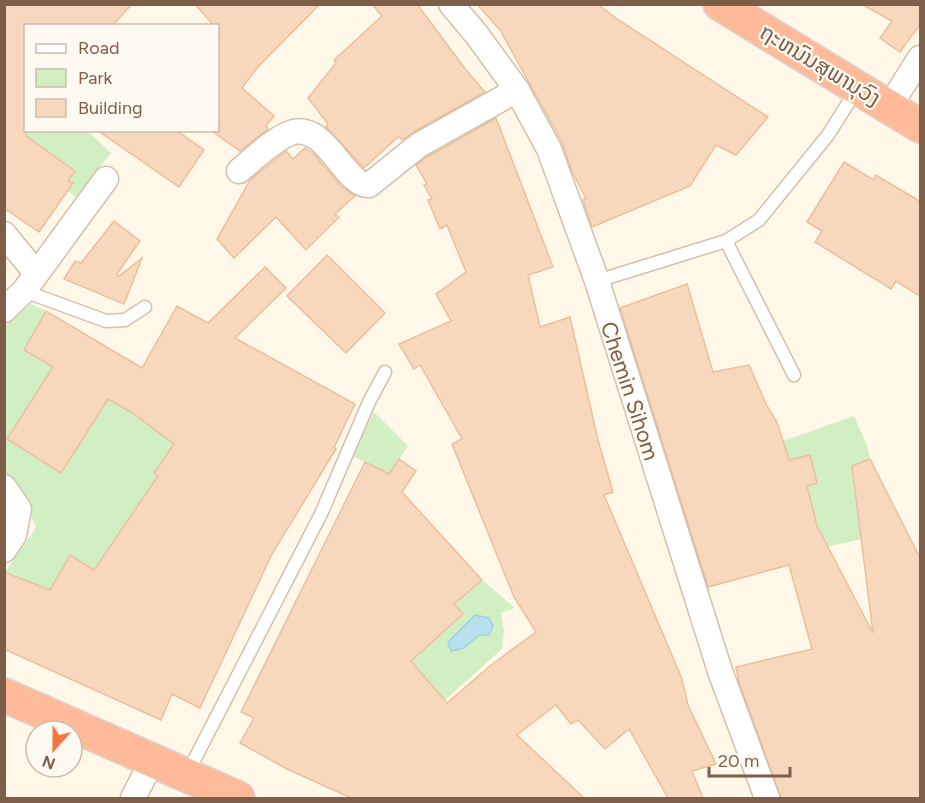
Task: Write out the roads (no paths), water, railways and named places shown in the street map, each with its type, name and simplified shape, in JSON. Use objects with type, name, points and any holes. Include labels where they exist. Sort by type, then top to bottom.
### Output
[{"type":"highway","name":"ຖະຫນົນສຸພານຸວົງ","points":[[720,4],[921,126]]},
{"type":"highway","points":[[4,695],[238,798]]},
{"type":"street","name":"Chemin Sihom","points":[[451,4],[517,90],[549,149],[597,282],[720,671],[766,798]]},
{"type":"street","points":[[888,107],[921,58]]},
{"type":"street","points":[[239,171],[288,134],[302,132],[320,140],[361,185],[369,185],[434,135],[517,90]]},
{"type":"street","points":[[4,310],[30,282],[106,179]]},
{"type":"street","points":[[4,234],[30,282]]},
{"type":"street","points":[[4,488],[19,509],[14,536],[4,550]]},
{"type":"street","points":[[133,798],[152,761]]},
{"type":"lane","points":[[597,282],[726,241],[759,220],[828,135],[858,88]]},
{"type":"lane","points":[[726,241],[794,375]]},
{"type":"lane","points":[[30,282],[106,321],[125,320],[145,307]]},
{"type":"lane","points":[[186,776],[321,514],[369,402],[385,372]]},
{"type":"water","points":[[475,615],[489,618],[493,626],[489,635],[479,635],[464,648],[451,651],[448,642]]}]
